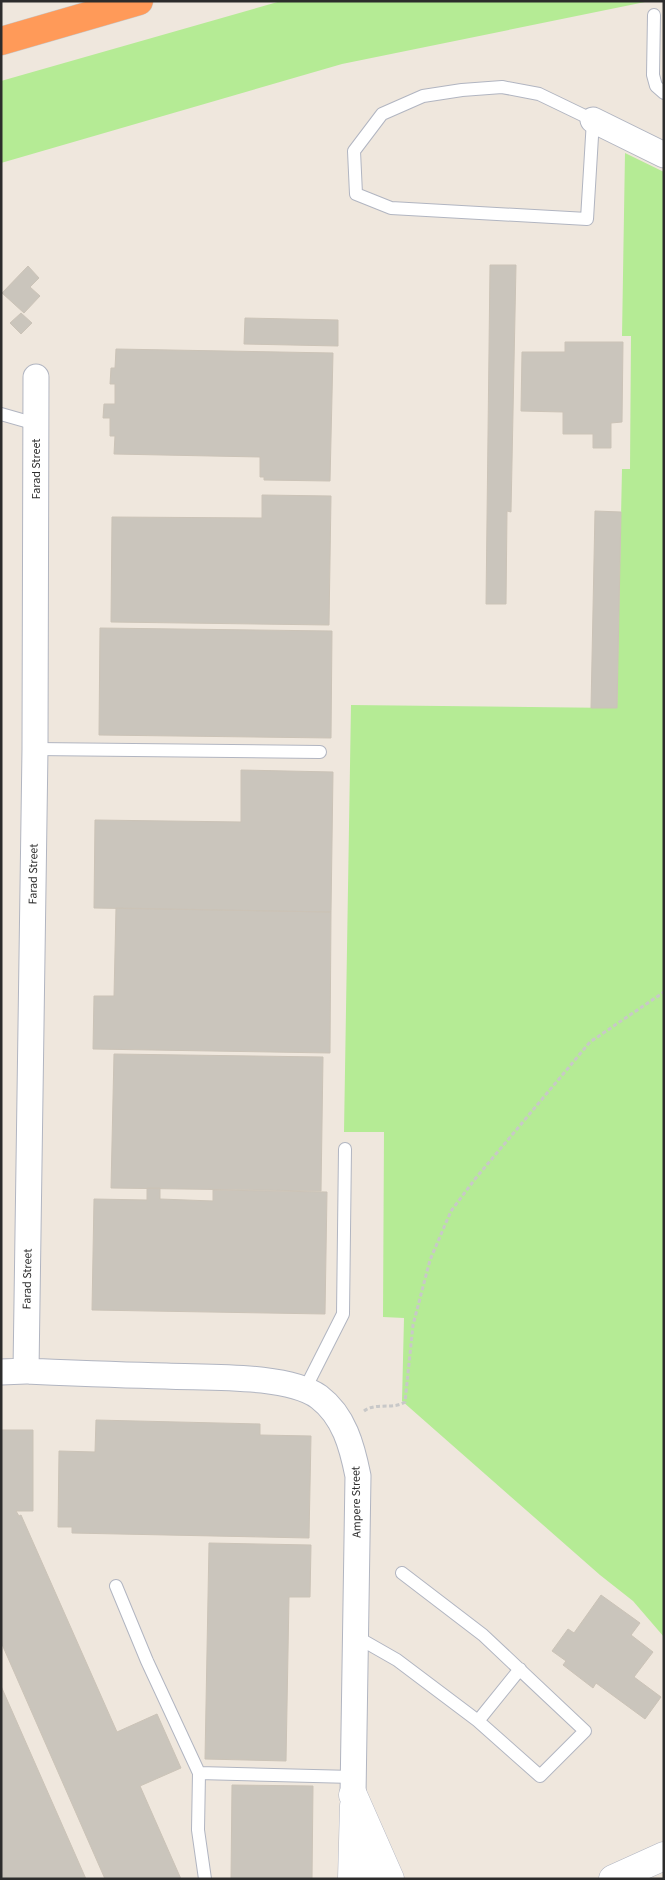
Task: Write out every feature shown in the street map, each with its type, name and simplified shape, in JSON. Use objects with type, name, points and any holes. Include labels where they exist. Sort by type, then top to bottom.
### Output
[{"type":"highway","points":[[1,41],[138,1]]},
{"type":"main road","points":[[352,1879],[353,1793]]},
{"type":"main road","points":[[353,1793],[390,1879]]},
{"type":"main road","points":[[613,1879],[664,1856]]},
{"type":"street","points":[[593,120],[664,156]]},
{"type":"street","name":"Farad Street","points":[[26,1371],[35,750],[36,377]]},
{"type":"street","name":"Ampere Street","points":[[1,1372],[26,1371],[262,1379],[305,1389],[319,1397],[334,1411],[344,1426],[353,1452],[358,1476],[353,1793],[357,1838],[366,1879]]},
{"type":"lane","points":[[654,15],[653,74],[656,86],[664,92]]},
{"type":"lane","points":[[502,87],[539,94],[593,120],[588,219],[391,208],[356,194],[354,151],[382,114],[423,96],[462,90],[502,87]]},
{"type":"lane","points":[[1,414],[36,424]]},
{"type":"lane","points":[[35,750],[320,752]]},
{"type":"lane","points":[[305,1389],[342,1314],[345,1149]]},
{"type":"lane","points":[[355,1636],[397,1660],[478,1721],[540,1776],[585,1731],[483,1635],[402,1573]]},
{"type":"lane","points":[[116,1586],[147,1661],[199,1773],[198,1830],[205,1879]]},
{"type":"lane","points":[[478,1721],[520,1668]]},
{"type":"lane","points":[[199,1773],[353,1793]]},
{"type":"path","points":[[344,1426],[370,1406],[399,1406],[405,1402],[413,1325],[430,1260],[451,1211],[475,1179],[590,1042],[664,992]]},
{"type":"green space","points":[[281,1],[650,1],[342,64],[1,163],[1,81]]},
{"type":"green space","points":[[625,153],[664,172],[664,1637],[633,1601],[600,1575],[402,1401],[404,1318],[383,1317],[384,1132],[344,1132],[351,705],[617,708],[622,469],[630,469],[631,336],[622,336]]},
{"type":"building","points":[[490,265],[516,265],[511,512],[507,511],[506,604],[486,604]]},
{"type":"building","points":[[28,266],[39,278],[30,287],[40,296],[24,313],[2,293]]},
{"type":"building","points":[[21,313],[32,323],[21,334],[10,323]]},
{"type":"building","points":[[245,318],[338,320],[338,346],[244,344]]},
{"type":"building","points":[[565,342],[623,342],[622,422],[611,423],[611,448],[593,448],[593,434],[563,434],[563,412],[521,411],[522,352],[565,352]]},
{"type":"building","points":[[116,349],[333,353],[330,481],[264,480],[264,477],[260,477],[260,457],[114,454],[115,436],[110,436],[110,418],[103,418],[104,404],[115,404],[115,384],[110,384],[111,368],[115,368]]},
{"type":"building","points":[[262,495],[331,496],[329,625],[111,622],[112,517],[262,518]]},
{"type":"building","points":[[595,511],[621,512],[617,708],[591,708]]},
{"type":"building","points":[[100,628],[332,631],[331,738],[99,735]]},
{"type":"building","points":[[241,770],[333,772],[331,912],[94,908],[95,820],[241,822]]},
{"type":"building","points":[[116,908],[331,912],[330,1053],[93,1049],[94,996],[114,996]]},
{"type":"building","points":[[114,1054],[323,1057],[321,1191],[111,1188]]},
{"type":"building","points":[[147,1188],[160,1188],[160,1199],[213,1201],[213,1190],[327,1192],[325,1314],[92,1310],[94,1199],[147,1200]]},
{"type":"building","points":[[96,1420],[260,1424],[260,1435],[311,1436],[309,1538],[72,1533],[72,1527],[58,1527],[59,1451],[95,1452]]},
{"type":"building","points":[[1,1430],[33,1430],[33,1511],[16,1511],[19,1516],[21,1515],[117,1732],[157,1714],[181,1768],[140,1786],[181,1879],[105,1879],[1,1642]]},
{"type":"building","points":[[209,1543],[311,1545],[310,1597],[289,1597],[286,1761],[205,1759]]},
{"type":"building","points":[[601,1595],[640,1623],[631,1635],[653,1652],[634,1677],[661,1697],[645,1719],[596,1683],[593,1688],[563,1665],[566,1661],[552,1651],[568,1629],[574,1633]]},
{"type":"building","points":[[1,1686],[86,1879],[1,1879]]},
{"type":"building","points":[[232,1785],[313,1786],[312,1879],[231,1879]]}]
